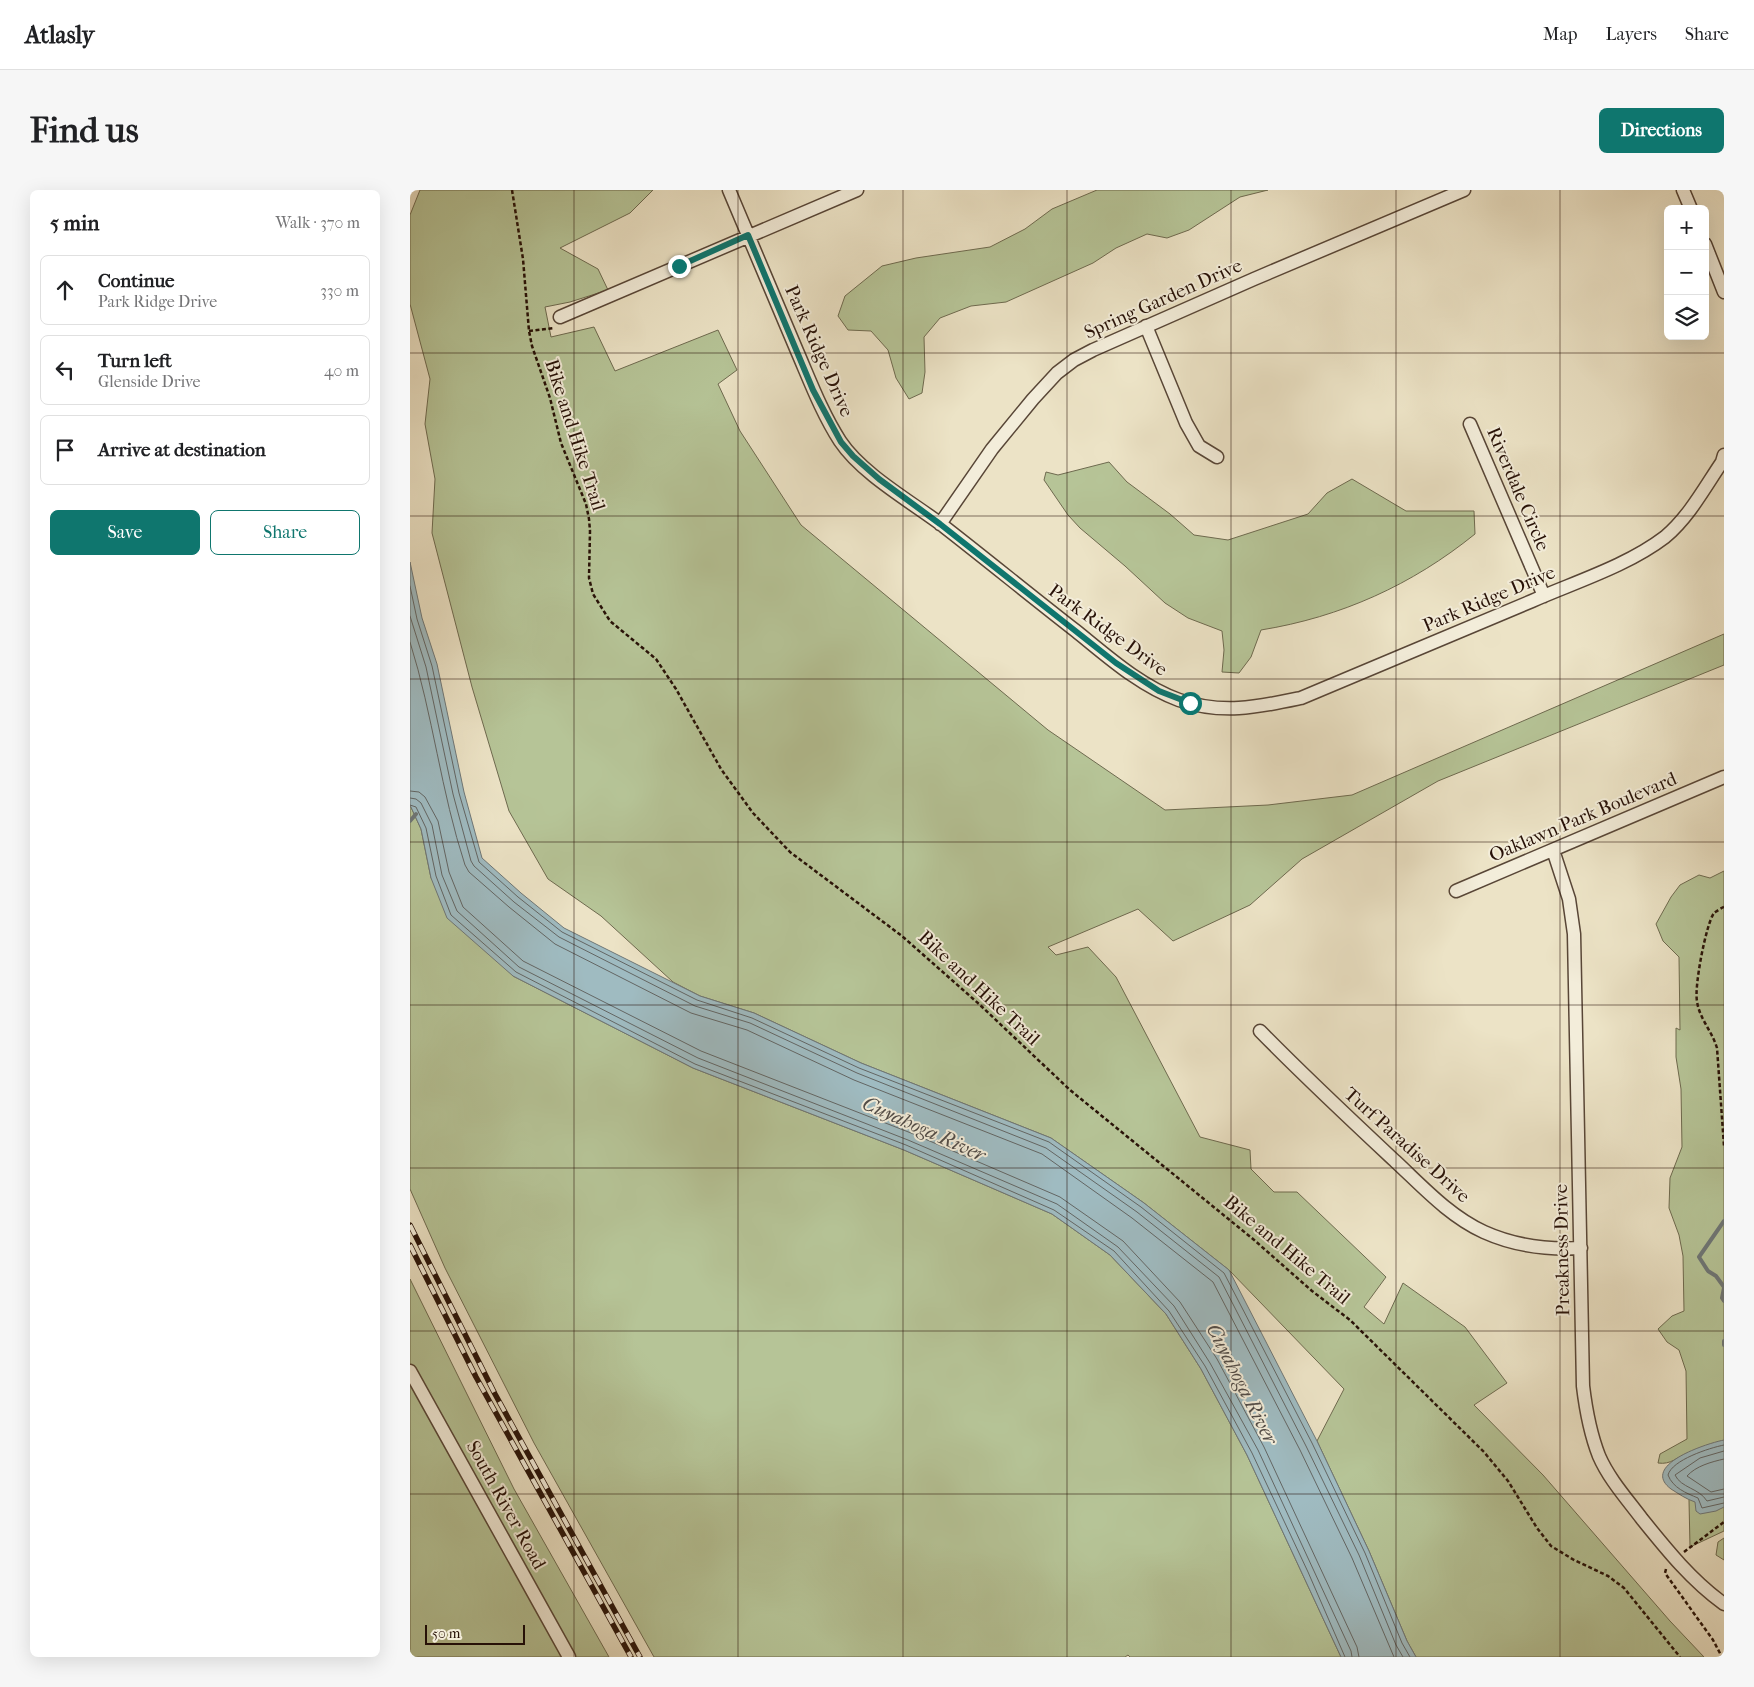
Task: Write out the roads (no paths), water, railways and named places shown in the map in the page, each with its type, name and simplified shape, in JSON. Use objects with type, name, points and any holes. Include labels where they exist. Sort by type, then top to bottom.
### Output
[{"type":"street","name":"Park Ridge Drive","points":[[729,190],[813,390],[841,442],[853,456],[879,479],[940,524],[1116,663],[1159,691],[1201,706],[1233,710],[1302,698],[1590,577],[1638,554],[1666,535],[1696,501],[1722,462],[1724,455]]},
{"type":"street","points":[[560,317],[857,190]]},
{"type":"street","name":"Spring Garden Drive","points":[[940,524],[992,449],[1033,399],[1057,373],[1074,360],[1146,326],[1464,190]]},
{"type":"street","points":[[1683,190],[1689,205]]},
{"type":"street","points":[[1707,250],[1724,292]]},
{"type":"street","points":[[1146,326],[1186,423],[1198,446],[1217,457]]},
{"type":"street","name":"Riverdale Circle","points":[[1470,424],[1544,596]]},
{"type":"street","name":"Oaklawn Park Boulevard","points":[[1456,891],[1724,777]]},
{"type":"street","name":"Preakness Drive","points":[[1553,850],[1569,899],[1574,934],[1584,1386],[1590,1429],[1600,1458],[1627,1500],[1699,1585],[1724,1604]]},
{"type":"street","name":"Turf Paradise Drive","points":[[1260,1031],[1300,1073],[1440,1203],[1466,1222],[1484,1232],[1517,1244],[1546,1248],[1581,1248]]},
{"type":"street","name":"South River Road","points":[[410,1371],[569,1657]]},
{"type":"water","name":"Cuyahoga River","points":[[410,562],[422,618],[437,664],[464,792],[482,858],[564,928],[700,996],[754,1013],[861,1063],[1051,1138],[1144,1203],[1229,1270],[1317,1441],[1369,1551],[1407,1641],[1416,1657],[1341,1657],[1247,1455],[1201,1369],[1166,1314],[1110,1255],[1052,1214],[904,1150],[693,1068],[513,976],[447,918],[431,878],[421,829],[410,805]]},
{"type":"water","points":[[1724,1440],[1724,1507],[1716,1511],[1700,1514],[1696,1511],[1695,1502],[1671,1489],[1663,1480],[1664,1472],[1669,1464],[1692,1450]]},
{"type":"waterway","points":[[410,821],[416,814]]},
{"type":"waterway","points":[[1724,1221],[1699,1257],[1708,1271],[1716,1276],[1724,1287]]},
{"type":"waterway","points":[[1724,1288],[1722,1298],[1724,1301]]},
{"type":"railway","points":[[410,1225],[495,1394],[640,1657]]},
{"type":"railway","points":[[410,1245],[476,1377],[631,1657]]}]
